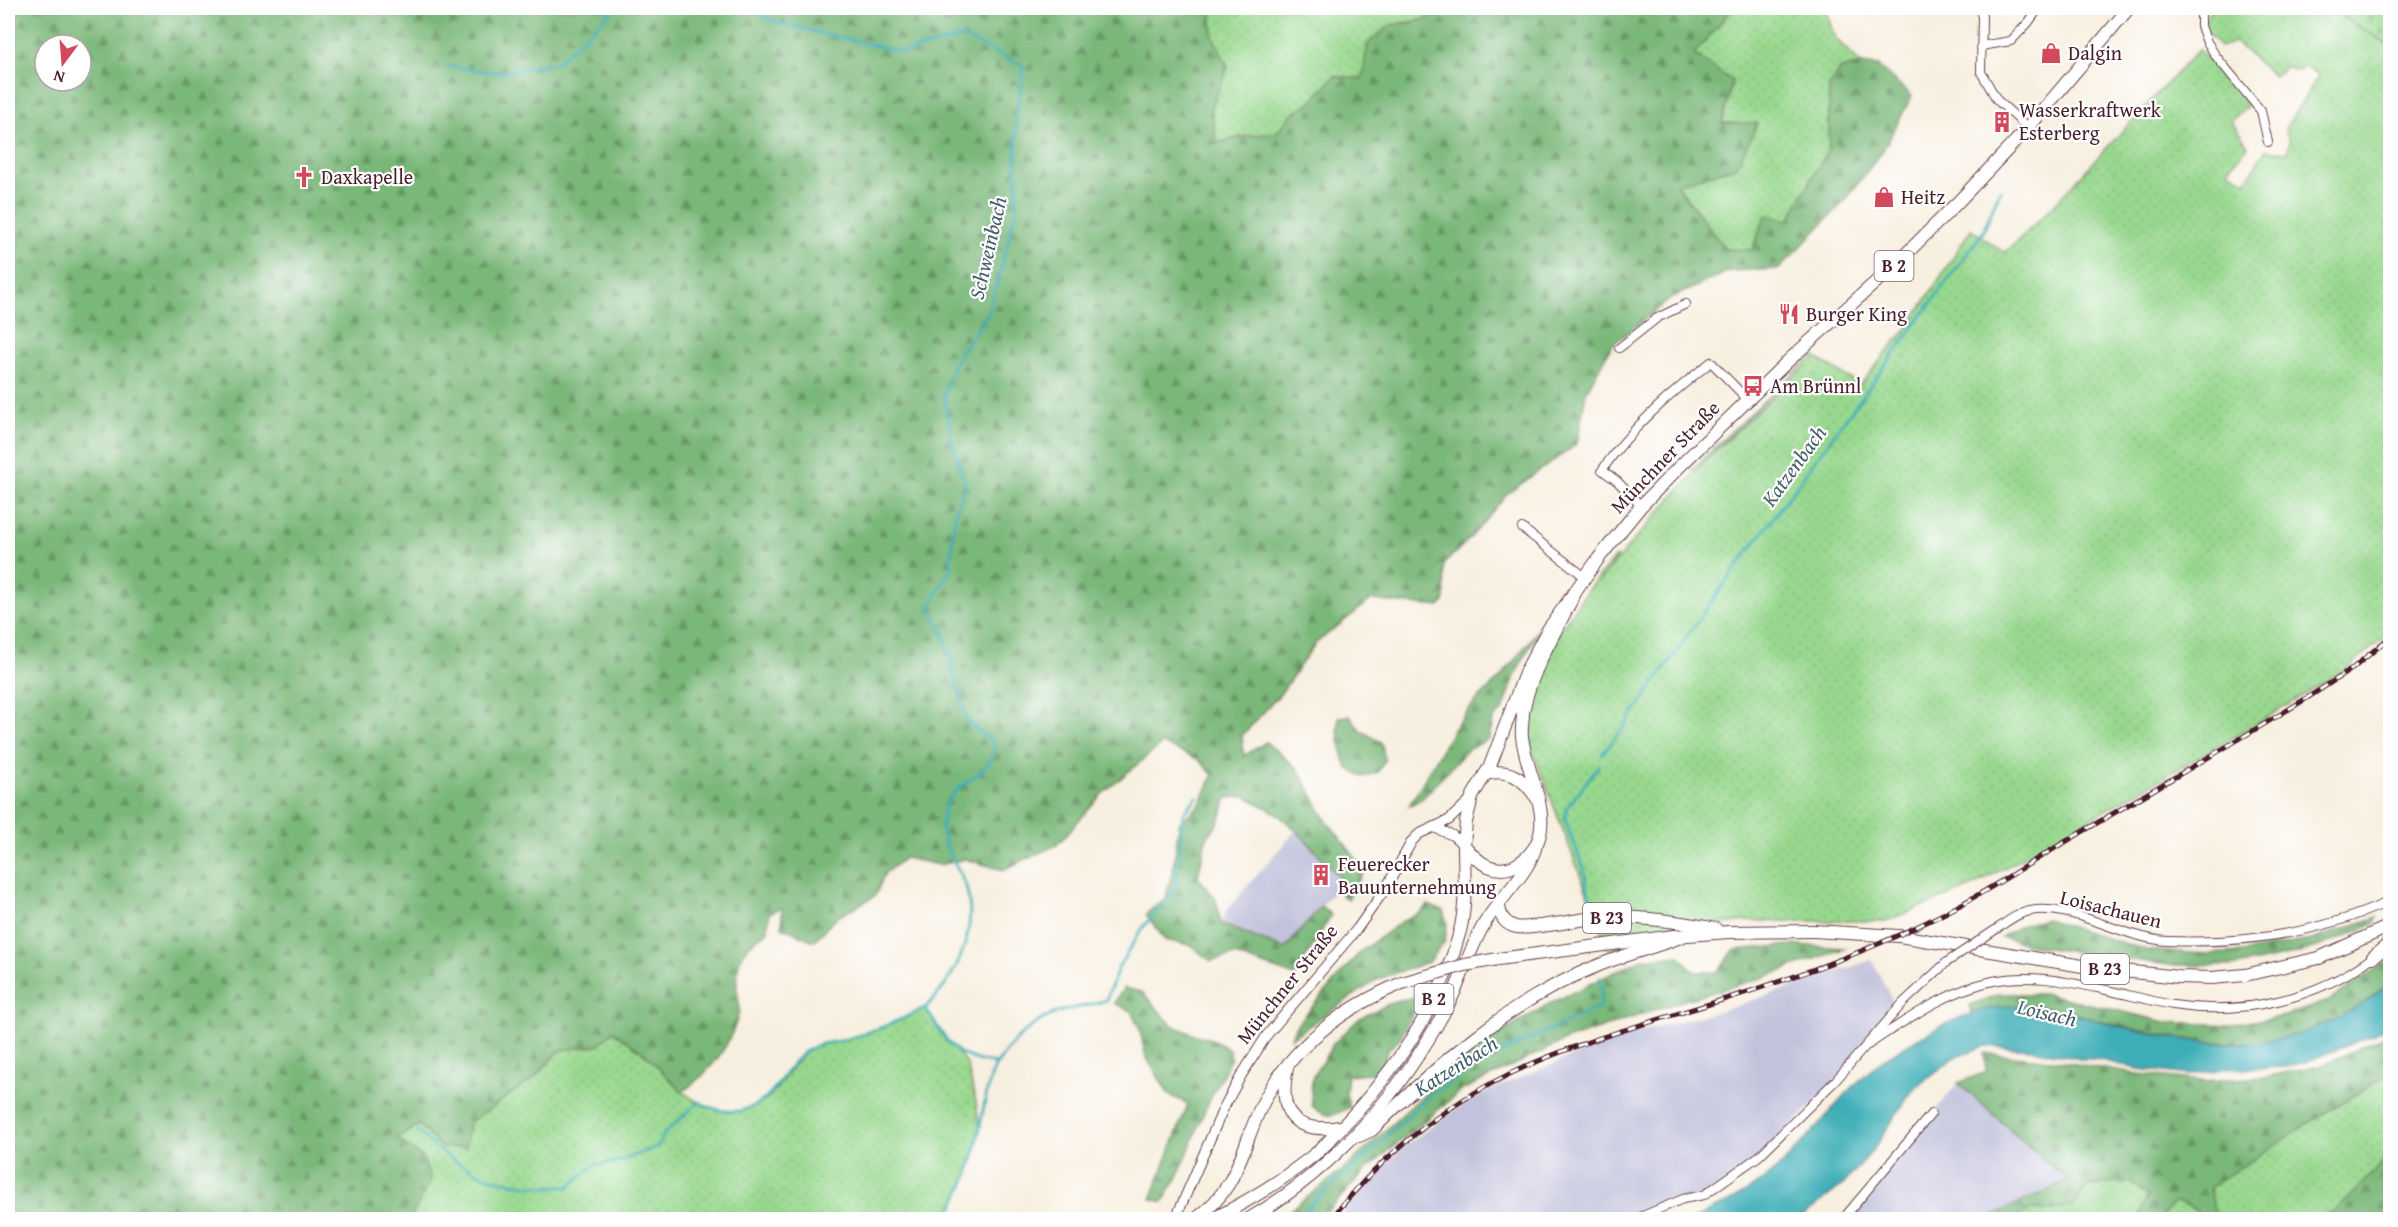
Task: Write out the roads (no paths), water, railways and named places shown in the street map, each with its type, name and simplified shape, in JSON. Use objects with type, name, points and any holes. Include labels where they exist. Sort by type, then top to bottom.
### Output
[{"type":"main road","name":"Münchner Straße","points":[[1576,591],[1641,506],[1748,400],[1896,264],[1958,202],[2028,128],[2129,8]]},
{"type":"main road","name":"B 2","points":[[1211,1220],[1244,1202],[1309,1158],[1369,1098],[1396,1063],[1420,1024],[1444,977],[1460,929],[1464,903],[1466,822],[1472,797],[1485,774],[1512,703],[1547,631],[1576,591]]},
{"type":"main road","name":"B 2","points":[[1247,1220],[1328,1162],[1352,1139],[1409,1072],[1460,984],[1486,921],[1526,867],[1535,849],[1541,822],[1522,735],[1524,711],[1530,686],[1576,591]]},
{"type":"main road","points":[[1485,774],[1504,772],[1515,775],[1526,783],[1538,800]]},
{"type":"main road","points":[[1464,845],[1483,863],[1502,869],[1515,866],[1535,849]]},
{"type":"main road","name":"B 23","points":[[1498,903],[1501,917],[1506,922],[1520,927],[1596,918],[1619,918],[1690,923],[1729,932]]},
{"type":"main road","name":"B 23","points":[[1195,1220],[1217,1200],[1230,1184],[1240,1165],[1268,1094],[1287,1066],[1311,1039],[1363,1001],[1402,984],[1456,968],[1498,959],[1649,938],[1729,932],[1813,931],[1899,936],[2095,968],[2179,978],[2212,978],[2245,975],[2319,958],[2391,926]]},
{"type":"main road","name":"B 23","points":[[1352,1139],[1372,1130],[1441,1065],[1470,1041],[1516,1009],[1590,968],[1683,936]]},
{"type":"main road","points":[[2373,957],[2391,943]]},
{"type":"main road","points":[[1287,1066],[1283,1098],[1289,1113],[1302,1124],[1312,1128],[1323,1130],[1341,1127]]},
{"type":"street","points":[[1979,8],[1982,15],[1981,72],[1997,100],[2028,128]]},
{"type":"street","points":[[1981,46],[2011,41],[2039,8]]},
{"type":"street","points":[[2200,8],[2201,26],[2206,40],[2215,55],[2261,111],[2268,142]]},
{"type":"street","points":[[1619,348],[1657,318],[1686,304]]},
{"type":"street","points":[[1641,506],[1617,481],[1602,470],[1637,426],[1660,403],[1711,362],[1748,400]]},
{"type":"street","points":[[1522,528],[1585,577]]},
{"type":"street","name":"Münchner Straße","points":[[1176,1217],[1224,1107],[1240,1076],[1267,1035],[1357,929],[1386,888],[1412,841],[1423,832],[1455,816],[1472,797]]},
{"type":"street","points":[[1435,828],[1452,835],[1464,845]]},
{"type":"street","name":"Loisachauen","points":[[1633,1220],[1683,1199],[1704,1195],[1759,1156],[1868,1045],[1903,1003],[1947,962],[2012,918],[2028,911],[2043,909],[2099,923],[2129,934],[2164,941],[2231,941],[2292,932],[2324,924],[2391,901]]},
{"type":"street","name":"Loisachauen","points":[[1868,1045],[1937,1000],[1955,992],[1994,981],[2028,977],[2061,980],[2173,1005],[2230,1008],[2263,1005],[2292,997],[2332,981],[2373,957]]},
{"type":"street","points":[[1842,1220],[1931,1114]]},
{"type":"water","name":"Loisach","points":[[2390,984],[2390,1023],[2375,1034],[2287,1067],[2223,1069],[2190,1075],[2138,1069],[2096,1059],[2080,1059],[2032,1049],[1984,1046],[1954,1058],[1910,1094],[1873,1150],[1844,1184],[1799,1219],[1693,1219],[1735,1198],[1774,1171],[1853,1087],[1877,1065],[1925,1034],[1977,1012],[2006,1006],[2034,1006],[2182,1039],[2218,1043],[2252,1042],[2286,1037],[2320,1026],[2354,1009]]},
{"type":"waterway","name":"Schweinbach","points":[[444,66],[499,73],[556,63],[615,8]]},
{"type":"waterway","name":"Schweinbach","points":[[746,8],[778,23],[903,52],[964,37],[1024,66],[1016,118],[1017,207],[988,314],[957,357],[944,395],[952,440],[966,486],[959,501],[953,526],[951,568],[929,609],[939,624],[945,640],[966,721],[994,743],[994,746],[993,754],[987,765],[957,790],[945,809],[942,832],[947,848],[966,887],[969,920],[967,937],[955,968],[925,1008]]},
{"type":"waterway","name":"Katzenbach","points":[[1602,754],[1624,727],[1704,612],[1983,232],[2000,190]]},
{"type":"waterway","name":"Katzenbach","points":[[1591,908],[1584,869],[1565,820],[1566,809],[1599,765]]},
{"type":"waterway","points":[[997,1064],[1018,1038],[1044,1018],[1065,1010],[1106,1000],[1119,966],[1144,926],[1173,892],[1183,814],[1197,797]]},
{"type":"waterway","name":"Katzenbach","points":[[1297,1220],[1318,1197],[1376,1147],[1430,1095],[1492,1057],[1599,1007],[1602,995],[1600,978]]},
{"type":"waterway","points":[[417,1131],[452,1159],[486,1176],[524,1185],[568,1187],[595,1165],[619,1161],[657,1147],[665,1133],[699,1102],[723,1111],[738,1111],[752,1107],[763,1101],[794,1062],[813,1047],[865,1033],[925,1008],[946,1039],[959,1052],[980,1061],[996,1064],[988,1087],[971,1167],[947,1220]]},
{"type":"railway","points":[[1330,1220],[1365,1180],[1404,1143],[1446,1111],[1492,1083],[1575,1047],[1831,963],[1939,916],[1989,889],[2307,698],[2352,669],[2390,637]]},
{"type":"place","name":"Dalgin","points":[[2051,53]]},
{"type":"place","name":"Wasserkraftwerk Esterberg","points":[[2002,122]]},
{"type":"place","name":"Daxkapelle","points":[[304,177]]},
{"type":"place","name":"Heitz","points":[[1884,197]]},
{"type":"place","name":"Burger King","points":[[1789,314]]},
{"type":"place","name":"Am Brünnl","points":[[1753,386]]},
{"type":"place","name":"Feuerecker Bauunternehmung","points":[[1321,875]]}]
